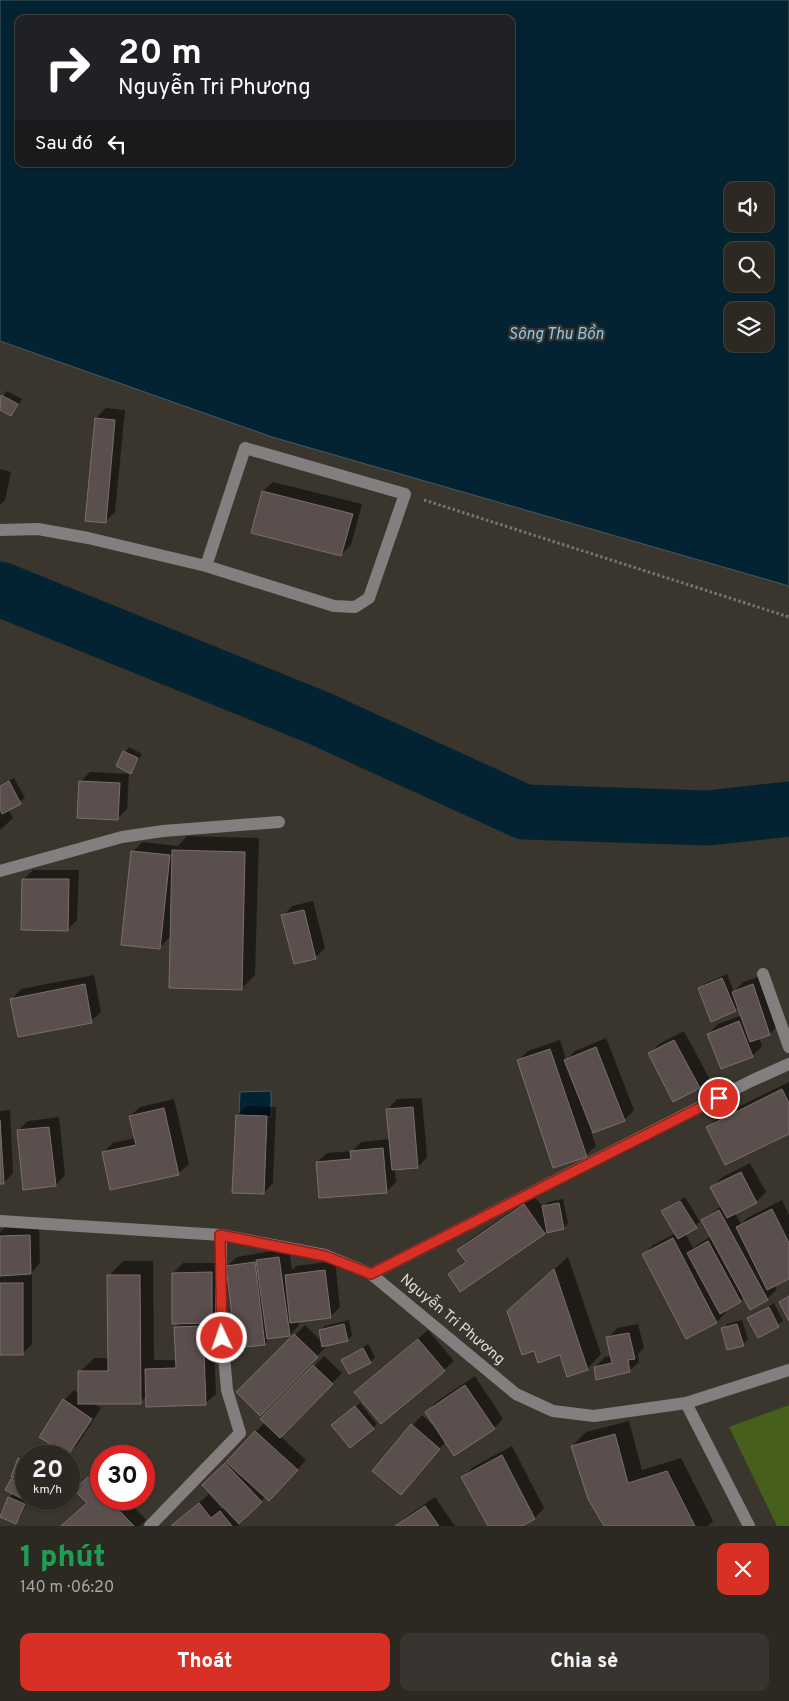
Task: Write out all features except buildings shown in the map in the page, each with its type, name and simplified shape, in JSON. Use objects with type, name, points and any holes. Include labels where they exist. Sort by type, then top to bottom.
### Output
[{"type":"street","points":[[0,530],[38,529],[88,538],[206,566],[334,606],[355,607],[369,598],[405,494],[245,448],[206,566]]},
{"type":"street","points":[[0,870],[122,837],[279,822]]},
{"type":"street","points":[[763,974],[789,1047]]},
{"type":"street","points":[[371,1274],[751,1081],[789,1064]]},
{"type":"street","name":"Nguyễn Tri Phương","points":[[0,1221],[220,1235],[325,1256],[371,1274],[516,1394],[553,1411],[594,1416],[686,1403],[789,1370]]},
{"type":"street","points":[[150,1526],[240,1433],[227,1390],[221,1320],[220,1235]]},
{"type":"street","points":[[686,1403],[749,1526]]},
{"type":"path","points":[[405,494],[789,617]]},
{"type":"green space","points":[[789,1405],[789,1526],[777,1526],[729,1427]]},
{"type":"water","name":"Sông Thu Bồn","points":[[0,0],[789,0],[789,586],[272,437],[0,341]]},
{"type":"water","points":[[271,1091],[271,1117],[239,1115],[240,1092]]},
{"type":"waterway","points":[[0,589],[321,719],[524,812],[708,818],[789,809]]},
{"type":"route","points":[[222,1338],[220,1235],[325,1256],[371,1274],[719,1098]]}]
